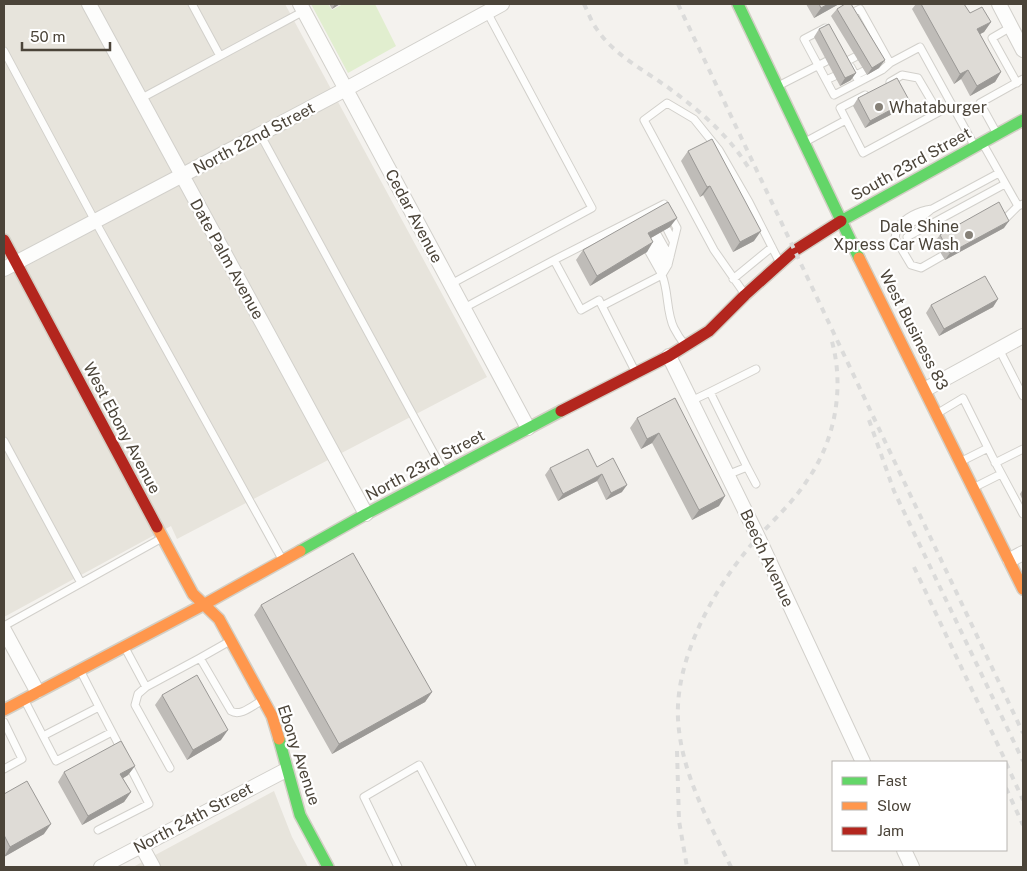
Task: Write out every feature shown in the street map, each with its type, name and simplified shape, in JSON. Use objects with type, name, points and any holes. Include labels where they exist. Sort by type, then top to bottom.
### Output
[{"type":"main road","name":"West Business 83","points":[[738,4],[841,221],[962,461],[1023,588]]},
{"type":"main road","name":"South 23rd Street","points":[[841,221],[998,134],[1022,124]]},
{"type":"main road","name":"North 23rd Street","points":[[4,710],[23,698],[206,604],[366,514],[669,356],[709,331],[745,295],[794,251],[841,221]]},
{"type":"main road","points":[[4,240],[10,266]]},
{"type":"main road","name":"West Ebony Avenue","points":[[10,266],[193,594],[206,604]]},
{"type":"main road","name":"Ebony Avenue","points":[[206,604],[219,619],[272,716],[300,815],[328,867]]},
{"type":"street","name":"Date Palm Avenue","points":[[89,4],[366,514]]},
{"type":"street","name":"North 22nd Street","points":[[10,266],[346,89],[502,4]]},
{"type":"street","points":[[999,4],[1023,50]]},
{"type":"street","name":"Cedar Avenue","points":[[302,8],[528,428]]},
{"type":"street","points":[[926,389],[1023,336]]},
{"type":"street","name":"Beech Avenue","points":[[669,356],[863,761]]},
{"type":"street","points":[[1010,560],[1023,553]]},
{"type":"street","points":[[4,628],[37,691]]},
{"type":"street","name":"North 24th Street","points":[[101,867],[286,770]]},
{"type":"street","points":[[142,845],[154,867]]},
{"type":"street","points":[[904,851],[912,867]]},
{"type":"lane","points":[[192,4],[220,56]]},
{"type":"lane","points":[[140,99],[220,56],[302,8]]},
{"type":"lane","points":[[850,18],[860,9],[864,15],[865,24],[878,48],[889,61]]},
{"type":"lane","points":[[451,284],[592,208],[487,12]]},
{"type":"lane","points":[[832,27],[804,39],[834,95],[864,71]]},
{"type":"lane","points":[[998,134],[980,103],[1020,81],[992,38],[1011,27]]},
{"type":"lane","points":[[810,50],[818,45]]},
{"type":"lane","points":[[877,63],[889,61],[920,47],[952,105],[1021,205],[1001,223]]},
{"type":"lane","points":[[4,51],[95,221],[283,561]]},
{"type":"lane","points":[[843,52],[848,66],[857,78]]},
{"type":"lane","points":[[848,66],[857,60]]},
{"type":"lane","points":[[778,86],[827,61]]},
{"type":"lane","points":[[857,78],[882,70],[889,61]]},
{"type":"lane","points":[[887,84],[902,75],[918,78],[938,112]]},
{"type":"lane","points":[[826,80],[835,76]]},
{"type":"lane","points":[[871,92],[840,108],[864,153],[952,105]]},
{"type":"lane","points":[[745,295],[714,250],[644,120],[667,103],[694,119],[719,150],[749,202],[780,264]]},
{"type":"lane","points":[[804,142],[846,120]]},
{"type":"lane","points":[[260,134],[445,472]]},
{"type":"lane","points":[[942,256],[921,268],[911,266],[895,238],[897,228],[906,226],[924,217],[932,209],[999,173]]},
{"type":"lane","points":[[907,237],[1005,184]]},
{"type":"lane","points":[[464,308],[554,260],[645,217],[664,204],[676,228],[667,264],[668,310],[673,327],[685,346]]},
{"type":"lane","points":[[655,236],[673,241]]},
{"type":"lane","points":[[655,236],[667,264]]},
{"type":"lane","points":[[655,236],[667,264]]},
{"type":"lane","points":[[655,236],[667,264]]},
{"type":"lane","points":[[733,279],[772,247]]},
{"type":"lane","points":[[554,260],[581,310],[599,300],[636,373]]},
{"type":"lane","points":[[602,306],[667,264]]},
{"type":"lane","points":[[999,349],[1023,396]]},
{"type":"lane","points":[[691,401],[756,369]]},
{"type":"lane","points":[[710,392],[756,484]]},
{"type":"lane","points":[[938,413],[963,398],[1023,514]]},
{"type":"lane","points":[[4,440],[81,583]]},
{"type":"lane","points":[[962,461],[988,448]]},
{"type":"lane","points":[[995,463],[1023,449]]},
{"type":"lane","points":[[727,476],[747,467]]},
{"type":"lane","points":[[974,488],[1001,474]]},
{"type":"lane","points":[[4,628],[162,538]]},
{"type":"lane","points":[[170,768],[135,705],[138,694],[146,687],[231,641]]},
{"type":"lane","points":[[124,646],[146,687]]},
{"type":"lane","points":[[200,658],[231,710],[235,713],[241,713],[263,699]]},
{"type":"lane","points":[[80,669],[149,804],[98,830]]},
{"type":"lane","points":[[23,698],[56,761],[112,732]]},
{"type":"lane","points":[[43,736],[99,707]]},
{"type":"lane","points":[[4,722],[22,759],[4,769]]},
{"type":"lane","points":[[398,867],[364,797],[419,765],[472,867]]},
{"type":"shaded area","points":[[4,4],[285,4],[487,377],[177,539],[171,526],[4,617]]},
{"type":"shaded area","points":[[274,791],[292,837],[308,867],[133,867]]},
{"type":"green space","points":[[311,4],[328,4],[332,10],[343,4],[375,4],[396,46],[348,73]]},
{"type":"building","points":[[819,4],[828,4],[821,8]]},
{"type":"building","points":[[845,4],[851,4],[885,60],[872,68],[837,9]]},
{"type":"building","points":[[921,4],[964,4],[970,13],[982,7],[991,22],[977,29],[1001,72],[977,86],[968,70],[960,74]]},
{"type":"building","points":[[829,24],[856,73],[845,78],[819,29]]},
{"type":"building","name":"Whataburger","points":[[897,78],[909,100],[870,121],[858,98]]},
{"type":"building","points":[[712,139],[761,231],[740,242],[710,186],[707,187],[688,151]]},
{"type":"building","points":[[668,202],[677,218],[648,233],[653,242],[597,276],[583,250]]},
{"type":"building","name":"Dale Shine Xpress Car Wash","points":[[999,202],[1009,221],[950,253],[940,235]]},
{"type":"building","points":[[985,276],[998,299],[944,329],[931,305]]},
{"type":"building","points":[[675,398],[725,496],[699,510],[659,433],[647,439],[637,418]]},
{"type":"building","points":[[588,449],[597,467],[613,458],[627,485],[611,493],[602,474],[563,494],[550,468]]},
{"type":"building","points":[[353,553],[432,692],[339,744],[261,605]]},
{"type":"building","points":[[197,675],[228,730],[193,750],[162,695]]},
{"type":"building","points":[[121,741],[135,766],[120,774],[131,792],[88,816],[64,772]]},
{"type":"building","points":[[27,781],[51,824],[10,847],[4,835],[4,794]]},
{"type":"railway","points":[[584,4],[594,25],[611,46],[702,114],[733,145],[750,170]]},
{"type":"railway","points":[[678,4],[1023,733]]},
{"type":"railway","points":[[731,867],[697,796],[684,758],[678,719],[682,674],[698,629],[721,587],[747,550],[801,489],[818,463],[831,429],[837,393],[837,374],[831,338]]},
{"type":"railway","points":[[869,420],[894,491],[1023,761]]},
{"type":"railway","points":[[914,567],[1006,761]]},
{"type":"railway","points":[[677,751],[679,821],[687,867]]},
{"type":"railway","points":[[1007,765],[1023,800]]},
{"type":"railway","points":[[1007,790],[1023,825]]},
{"type":"traffic: fast","points":[[738,4],[859,258]]},
{"type":"traffic: fast","points":[[841,221],[1023,120]]},
{"type":"traffic: fast","points":[[300,551],[561,411]]},
{"type":"traffic: fast","points":[[279,739],[300,815],[328,867]]},
{"type":"traffic: slow","points":[[859,258],[1023,589]]},
{"type":"traffic: slow","points":[[157,527],[193,594],[219,619],[272,716],[279,739]]},
{"type":"traffic: slow","points":[[4,710],[205,604],[300,551]]},
{"type":"traffic: jam","points":[[561,411],[669,356],[709,331],[745,295],[794,251],[841,221]]},
{"type":"traffic: jam","points":[[4,240],[157,527]]},
{"type":"place","name":"Whataburger","points":[[879,107]]},
{"type":"place","name":"Dale Shine Xpress Car Wash","points":[[969,235]]}]
